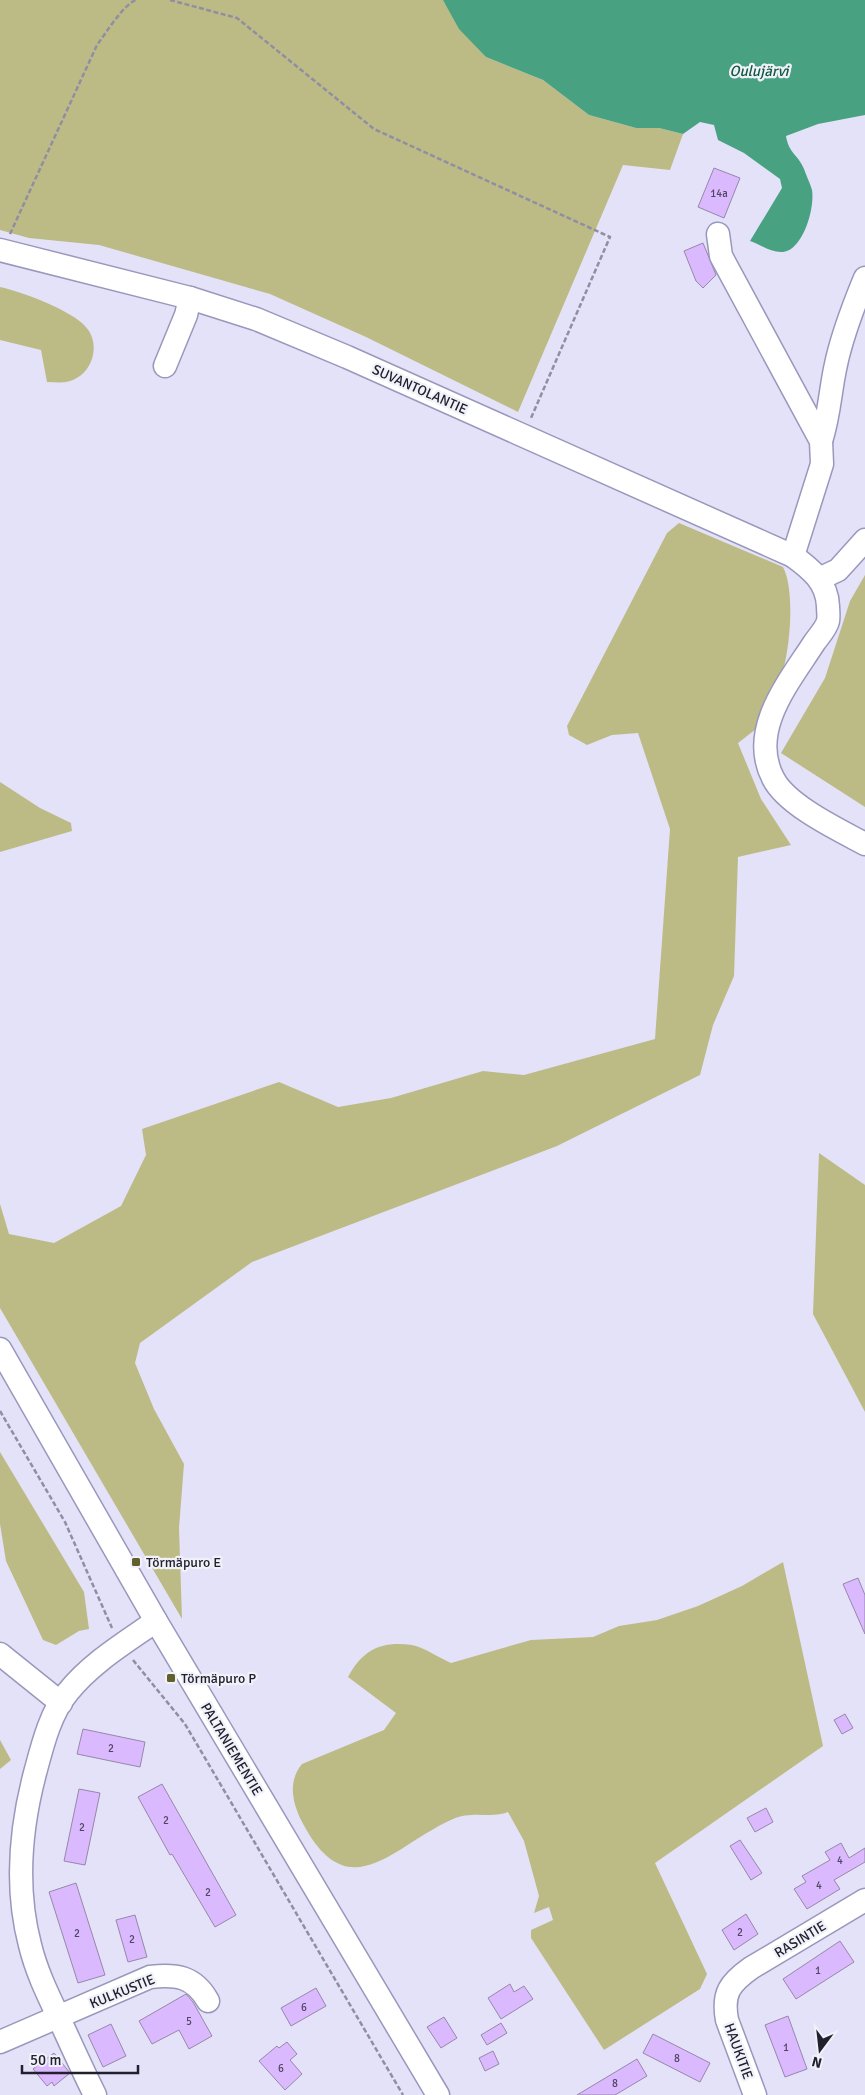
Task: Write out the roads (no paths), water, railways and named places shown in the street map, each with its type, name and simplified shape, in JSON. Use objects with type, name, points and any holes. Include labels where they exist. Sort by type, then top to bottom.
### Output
[{"type":"street","points":[[718,234],[720,256],[822,441]]},
{"type":"street","name":"SUVANTOLANTIE","points":[[1,250],[190,298],[256,319],[793,556],[812,569],[827,593],[828,621],[776,702],[766,729],[767,756],[773,779],[793,801],[865,844]]},
{"type":"street","points":[[793,556],[822,464],[822,441],[838,359],[848,322],[865,278]]},
{"type":"street","points":[[165,366],[186,315],[190,298]]},
{"type":"street","points":[[819,579],[838,570],[865,540]]},
{"type":"street","name":"PALTANIEMENTIE","points":[[0,1349],[156,1621],[438,2095]]},
{"type":"street","points":[[95,2095],[43,1983],[30,1946],[21,1884],[21,1850],[24,1820],[40,1755],[61,1703],[78,1681],[122,1644],[156,1621]]},
{"type":"street","points":[[0,1654],[61,1703]]},
{"type":"street","name":"RASINTIE","points":[[735,1979],[865,1900]]},
{"type":"street","name":"KULKUSTIE","points":[[0,2042],[150,1977],[171,1974],[189,1980],[208,2001]]},
{"type":"street","name":"HAUKITIE","points":[[735,1979],[730,1987],[725,2008],[727,2020],[755,2095]]},
{"type":"water","name":"Oulujärvi","points":[[443,0],[865,0],[865,115],[818,124],[786,136],[789,147],[802,164],[812,190],[812,207],[806,227],[796,244],[790,250],[783,252],[770,250],[750,241],[782,188],[780,179],[744,153],[718,140],[714,125],[700,122],[683,134],[659,128],[636,128],[589,115],[543,80],[486,57],[459,29]]},
{"type":"place","name":"Törmäpuro E","points":[[136,1562]]},
{"type":"place","name":"Törmäpuro P","points":[[171,1678]]}]
